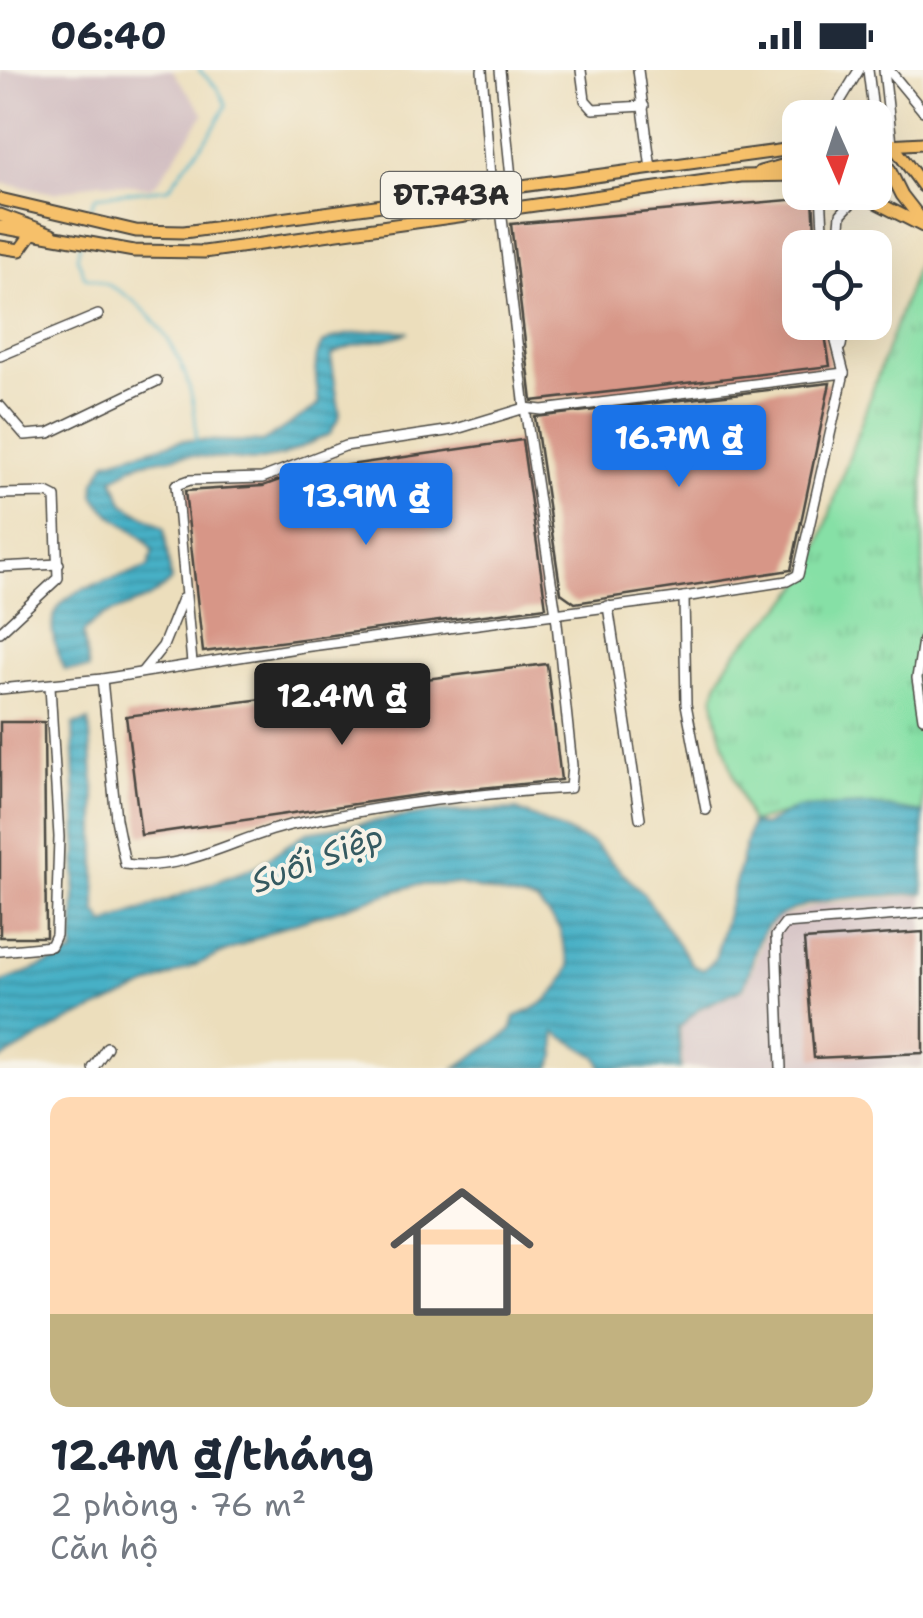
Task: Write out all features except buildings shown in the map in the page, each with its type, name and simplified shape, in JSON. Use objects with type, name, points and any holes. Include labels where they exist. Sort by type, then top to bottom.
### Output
[{"type":"main road","points":[[892,144],[923,143]]},
{"type":"main road","points":[[892,144],[923,186]]},
{"type":"main road","name":"ĐT.743A","points":[[0,199],[102,224],[160,232],[208,230],[782,149]]},
{"type":"main road","name":"ĐT.743A","points":[[0,216],[65,240],[204,252],[742,176],[782,166]]},
{"type":"main road","points":[[742,176],[782,175]]},
{"type":"main road","points":[[892,175],[923,224]]},
{"type":"main road","points":[[892,209],[923,224]]},
{"type":"main road","points":[[0,247],[20,250],[35,231],[39,210]]},
{"type":"main road","points":[[0,227],[35,231]]},
{"type":"street","points":[[482,70],[490,190]]},
{"type":"street","points":[[500,70],[512,187]]},
{"type":"street","points":[[581,70],[585,100],[592,109],[644,106]]},
{"type":"street","points":[[638,70],[651,169]]},
{"type":"street","points":[[841,100],[859,70]]},
{"type":"street","points":[[868,70],[872,100]]},
{"type":"street","points":[[887,70],[923,110]]},
{"type":"street","points":[[887,70],[889,100]]},
{"type":"street","points":[[102,679],[120,852],[126,864],[176,865],[290,825],[383,808],[570,788],[572,766],[556,614],[501,210]]},
{"type":"street","points":[[0,356],[98,315]]},
{"type":"street","points":[[838,340],[841,346]]},
{"type":"street","points":[[0,689],[102,679],[192,663],[787,581],[798,575],[844,373],[842,340]]},
{"type":"street","points":[[192,663],[176,485],[190,480],[262,478],[345,446],[454,430],[525,408],[542,410],[844,373]]},
{"type":"street","points":[[0,406],[25,435],[49,433],[157,381]]},
{"type":"street","points":[[0,494],[47,493],[55,497],[60,564],[58,578],[0,632]]},
{"type":"street","points":[[0,566],[60,564]]},
{"type":"street","points":[[142,672],[169,634],[184,592]]},
{"type":"street","points":[[684,597],[686,704],[706,810]]},
{"type":"street","points":[[608,606],[640,818]]},
{"type":"street","points":[[923,640],[923,718]]},
{"type":"street","points":[[0,950],[51,946],[56,935],[59,837],[50,686]]},
{"type":"street","points":[[781,1068],[776,936],[786,924],[923,913]]},
{"type":"street","points":[[92,1068],[107,1047]]},
{"type":"shaded area","points":[[0,70],[172,70],[204,114],[158,182],[149,187],[99,182],[55,193],[0,183]]},
{"type":"shaded area","points":[[923,895],[923,1068],[683,1068],[681,1028],[700,1010],[745,989],[765,934],[777,919],[820,904]]},
{"type":"green space","points":[[923,247],[923,813],[837,807],[751,823],[722,736],[715,692],[732,658],[799,588],[808,572]]},
{"type":"water","points":[[384,330],[409,332],[347,347],[331,356],[340,415],[330,434],[282,456],[254,461],[184,455],[139,463],[113,479],[124,504],[164,528],[171,581],[147,599],[92,624],[83,634],[89,669],[65,670],[54,643],[53,622],[59,607],[88,587],[148,567],[153,551],[94,495],[95,482],[107,461],[183,440],[262,442],[319,405],[316,365],[323,345],[344,335]]},
{"type":"water","name":"Suối Siệp","points":[[89,721],[96,812],[96,911],[105,924],[255,867],[307,832],[436,812],[517,810],[594,844],[644,894],[693,966],[703,970],[715,959],[751,823],[763,826],[796,808],[872,805],[923,813],[923,893],[838,899],[778,917],[761,935],[743,988],[700,1008],[679,1028],[681,1068],[602,1068],[597,1057],[555,1032],[556,1056],[550,1068],[455,1068],[511,1031],[515,1017],[549,998],[570,966],[559,928],[537,902],[456,884],[415,885],[282,927],[68,1021],[0,1060],[0,983],[73,954],[77,843],[73,724]]},
{"type":"waterway","points":[[87,216],[96,196],[169,188],[215,127],[226,105],[218,89],[199,70]]},
{"type":"waterway","points":[[80,244],[77,257],[85,277],[132,300],[168,339],[190,389],[196,442]]}]
